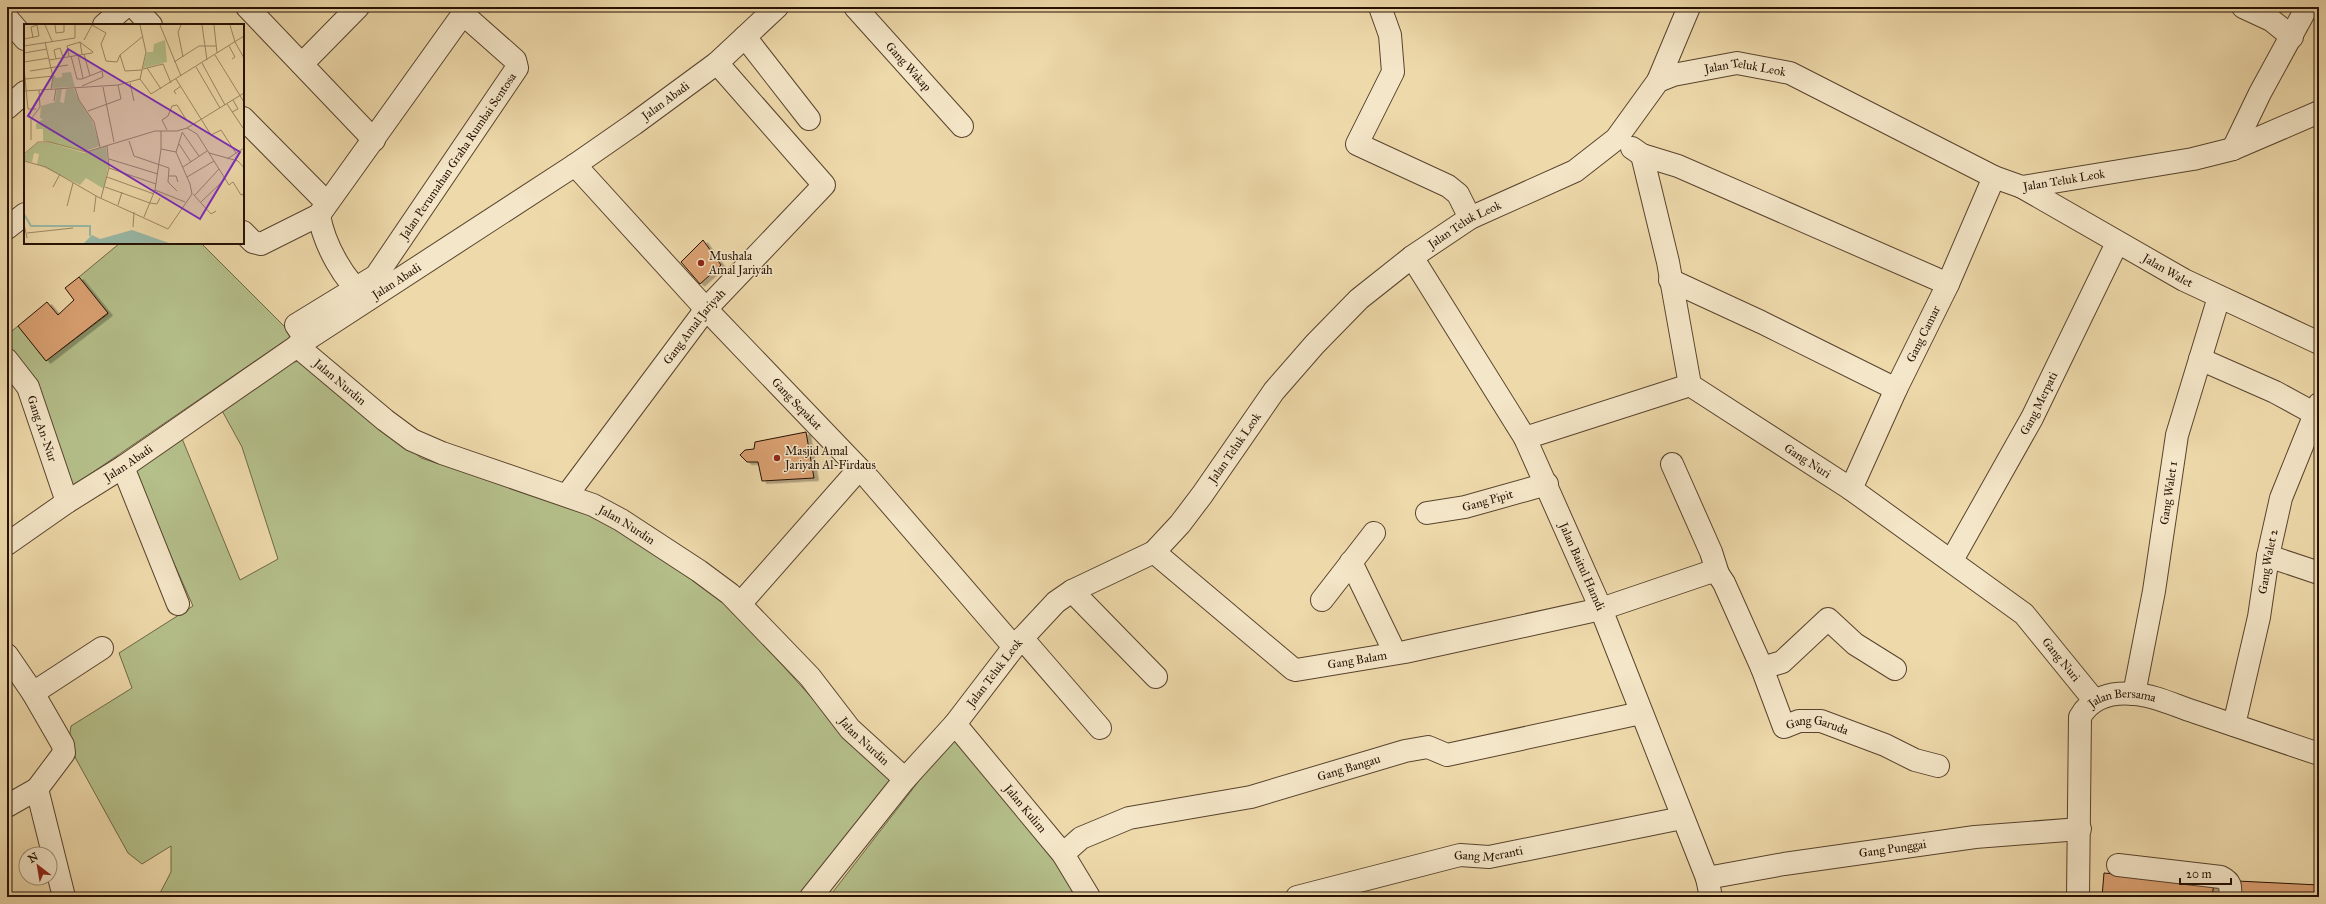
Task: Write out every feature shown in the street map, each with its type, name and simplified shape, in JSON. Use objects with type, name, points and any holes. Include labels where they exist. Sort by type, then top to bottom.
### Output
[{"type":"street","points":[[134,7],[150,24]]},
{"type":"street","points":[[302,64],[358,7]]},
{"type":"street","name":"Jalan Abadi","points":[[7,544],[67,502],[123,467],[300,337],[362,294],[575,165],[717,63],[777,7]]},
{"type":"street","name":"Gang Wakap","points":[[855,7],[962,126]]},
{"type":"street","points":[[1380,7],[1390,36],[1393,72],[1357,144],[1448,186],[1458,194],[1470,218]]},
{"type":"street","points":[[1658,81],[1689,7]]},
{"type":"street","points":[[2243,7],[2271,20],[2292,37]]},
{"type":"street","points":[[2233,149],[2260,93],[2292,37],[2307,7]]},
{"type":"street","points":[[248,8],[374,140]]},
{"type":"street","name":"Jalan Perumahan Graha Rumbai Sentosa","points":[[244,233],[253,242],[261,244],[323,209],[463,14],[515,60],[517,68],[387,260],[362,294]]},
{"type":"street","points":[[7,18],[24,38]]},
{"type":"street","points":[[746,37],[809,119]]},
{"type":"street","name":"Gang Amal Jariyah","points":[[567,495],[706,309],[824,185],[717,63]]},
{"type":"street","name":"Jalan Teluk Leok","points":[[812,897],[905,779],[955,724],[1018,643],[1056,602],[1072,591],[1154,552],[1189,512],[1274,391],[1315,344],[1359,299],[1412,257],[1470,218],[1575,171],[1616,139],[1658,81],[1673,75],[1737,63],[1790,73],[1994,177],[2022,188],[2193,160],[2233,149],[2319,112]]},
{"type":"street","points":[[7,108],[24,93]]},
{"type":"street","points":[[244,119],[323,209],[325,240],[362,294]]},
{"type":"street","points":[[1616,139],[1642,155],[1678,166],[1948,284]]},
{"type":"street","points":[[1525,438],[1690,385],[1670,280],[1642,155]]},
{"type":"street","name":"Gang Sepakat","points":[[575,165],[706,309],[859,469],[1018,643],[1100,728]]},
{"type":"street","name":"Gang Camar","points":[[1851,489],[1896,389],[1948,284],[1994,177]]},
{"type":"street","name":"Jalan Walet","points":[[2022,188],[2184,280],[2319,343]]},
{"type":"street","points":[[7,228],[24,215]]},
{"type":"street","name":"Gang Merpati","points":[[1952,560],[2032,418],[2117,243]]},
{"type":"street","name":"Jalan Baitul Hamdi","points":[[1412,257],[1525,438],[1547,484],[1601,609],[1709,888]]},
{"type":"street","points":[[1670,280],[1761,322],[1896,389]]},
{"type":"street","name":"Gang Walet 1","points":[[2134,694],[2154,591],[2177,435],[2219,297]]},
{"type":"street","name":"Jalan Nurdin","points":[[300,337],[385,420],[412,440],[442,453],[567,495],[620,520],[730,594],[810,678],[850,729],[905,779]]},
{"type":"street","points":[[2200,359],[2318,411]]},
{"type":"street","name":"Gang An-Nur","points":[[7,360],[28,387],[67,502]]},
{"type":"street","name":"Gang Nuri","points":[[1690,385],[1851,489],[1952,560],[2024,614],[2094,700]]},
{"type":"street","name":"Gang Walet 2","points":[[2234,725],[2259,617],[2268,556],[2281,498],[2318,411]]},
{"type":"street","name":"Gang Garuda","points":[[1672,464],[1711,552],[1718,574],[1724,583],[1762,668],[1784,727],[1798,721],[1821,720],[1885,745],[1915,760],[1938,766]]},
{"type":"street","points":[[123,467],[178,604]]},
{"type":"street","points":[[740,604],[859,469]]},
{"type":"street","name":"Gang Pipit","points":[[1427,513],[1465,507],[1547,484]]},
{"type":"street","points":[[1322,600],[1374,533]]},
{"type":"street","name":"Gang Balam","points":[[1154,552],[1293,669],[1301,670],[1395,653],[1601,609]]},
{"type":"street","points":[[2268,556],[2319,573]]},
{"type":"street","points":[[1351,562],[1395,653]]},
{"type":"street","points":[[1601,609],[1710,572],[1718,574]]},
{"type":"street","points":[[1072,591],[1156,677]]},
{"type":"street","points":[[1762,668],[1782,662],[1828,619],[1855,644],[1895,668]]},
{"type":"street","points":[[33,693],[102,648]]},
{"type":"street","points":[[7,655],[33,693],[59,737],[64,753],[37,789],[7,806]]},
{"type":"street","name":"Jalan Bersama","points":[[2078,897],[2080,829],[2080,717],[2085,708],[2094,700],[2105,696],[2134,694],[2234,725],[2319,754]]},
{"type":"street","name":"Gang Bangau","points":[[1063,854],[1081,838],[1129,818],[1251,797],[1405,751],[1428,747],[1447,755],[1641,713]]},
{"type":"street","name":"Jalan Kulim","points":[[955,724],[1063,854],[1090,897]]},
{"type":"street","points":[[37,789],[64,897]]},
{"type":"street","name":"Gang Meranti","points":[[1297,897],[1460,855],[1489,857],[1682,818]]},
{"type":"street","name":"Gang Punggai","points":[[1709,888],[1784,864],[1975,837],[2080,829]]},
{"type":"street","points":[[2118,865],[2221,877],[2228,881],[2231,887],[2230,897]]},
{"type":"green space","points":[[119,244],[202,244],[293,335],[70,488],[48,420],[38,381],[7,347],[7,335],[18,326],[46,361],[108,314],[79,277]]},
{"type":"green space","points":[[302,360],[321,374],[421,458],[595,515],[663,558],[731,608],[855,746],[892,777],[799,896],[158,897],[171,872],[171,846],[142,864],[128,853],[76,759],[69,740],[71,726],[132,688],[119,653],[193,606],[132,469],[181,436],[240,580],[278,559],[242,447],[220,407],[287,364]]},
{"type":"green space","points":[[953,737],[988,772],[1082,897],[829,897]]},
{"type":"building","name":"Mushala Amal Jariyah","points":[[703,240],[721,265],[700,284],[681,262]]},
{"type":"building","points":[[79,277],[108,313],[46,361],[18,326],[47,302],[58,315],[74,300],[65,288]]},
{"type":"building","name":"Masjid Amal Jariyah Al-Firdaus","points":[[806,432],[814,478],[762,481],[758,462],[747,462],[740,455],[745,450],[754,449],[755,442]]},
{"type":"building","points":[[2104,873],[2214,883],[2212,897],[2102,897]]},
{"type":"building","points":[[2237,881],[2319,885],[2319,897],[2235,897]]},
{"type":"place","name":"Mushala Amal Jariyah","points":[[701,263]]},
{"type":"place","name":"Masjid Amal Jariyah Al-Firdaus","points":[[777,458]]}]
